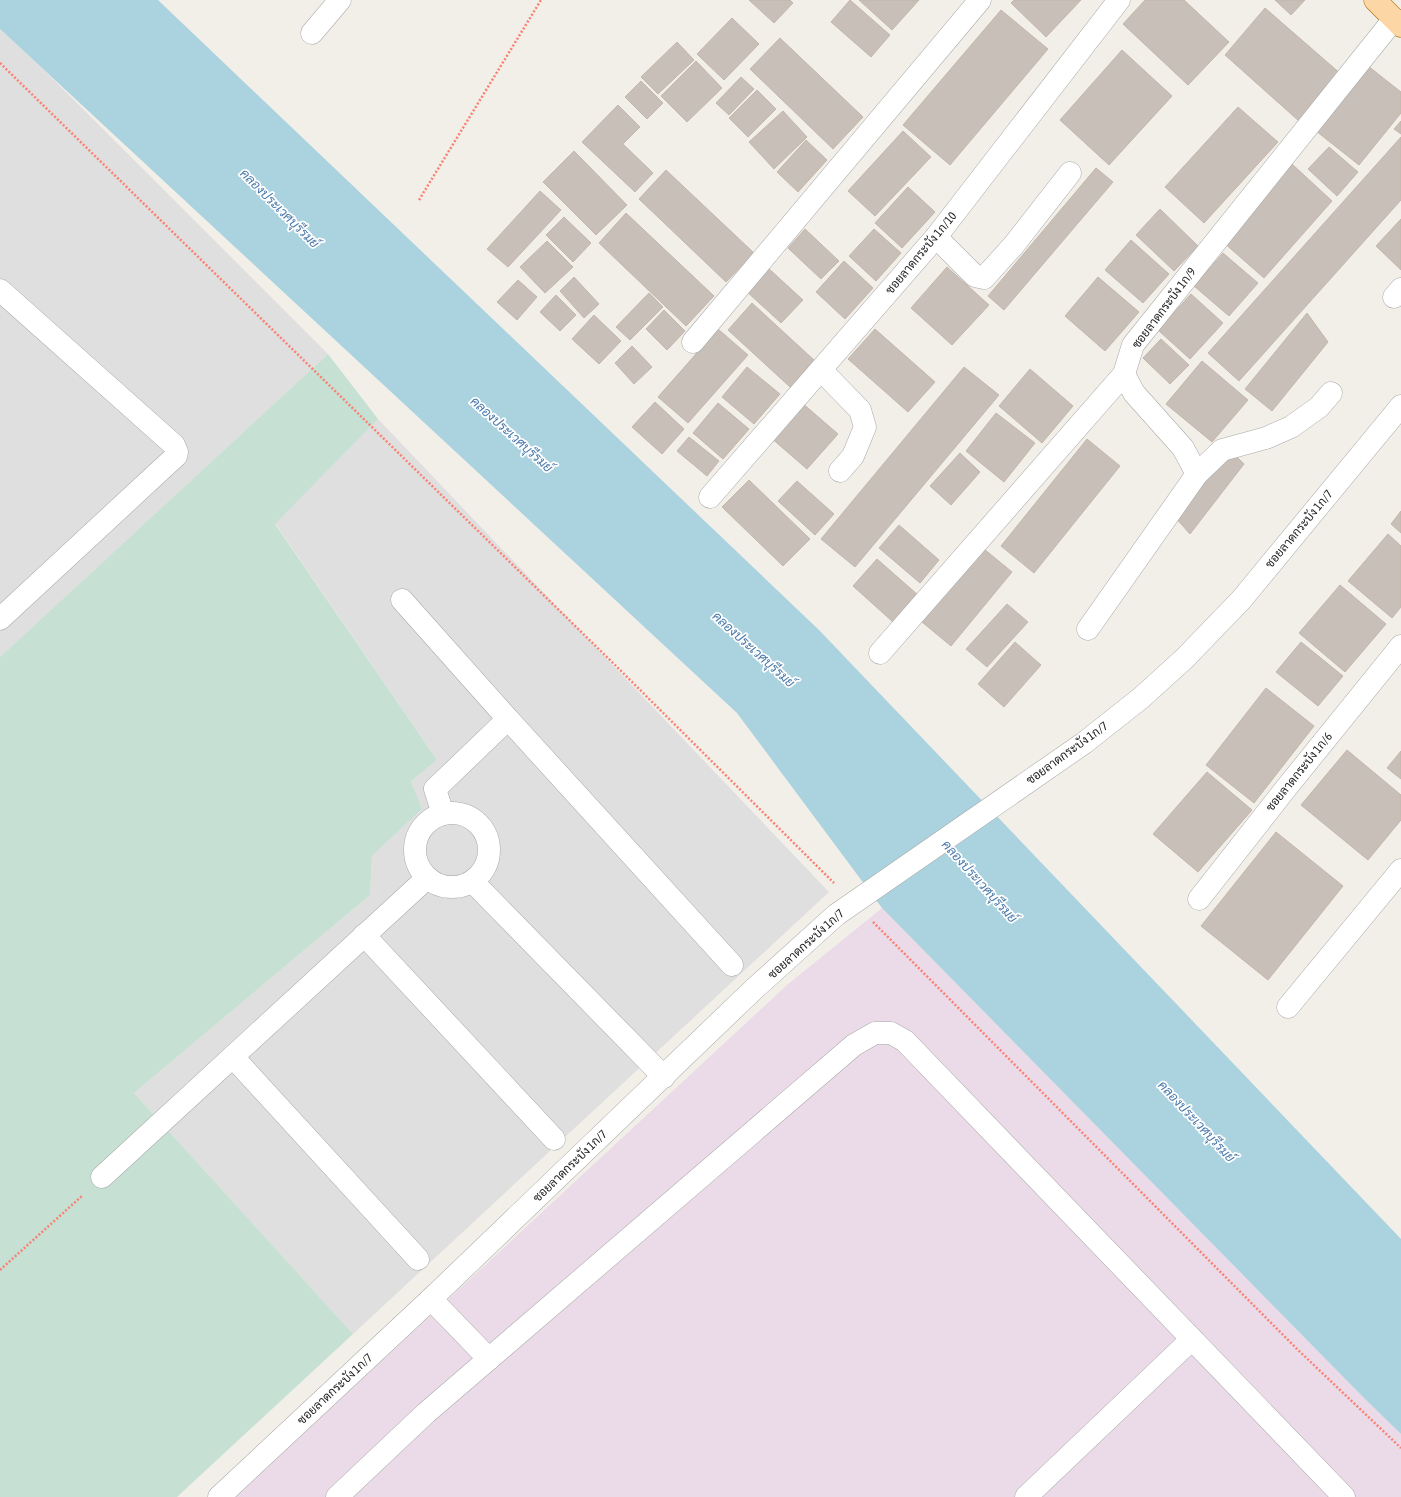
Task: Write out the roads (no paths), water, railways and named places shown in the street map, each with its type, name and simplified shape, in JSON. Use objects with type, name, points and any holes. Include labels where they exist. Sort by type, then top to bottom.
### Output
[{"type":"main road","points":[[1375,0],[1398,22]]},
{"type":"street","points":[[312,33],[340,0]]},
{"type":"street","points":[[693,342],[980,0]]},
{"type":"street","name":"ซอยลาดกระบัง 1ก/10","points":[[710,497],[936,237],[1120,0]]},
{"type":"street","name":"ซอยลาดกระบัง 1ก/9","points":[[1124,374],[1132,345],[1398,22]]},
{"type":"street","points":[[936,237],[975,276],[984,278],[1013,246],[1070,172]]},
{"type":"street","points":[[0,290],[174,445],[177,452],[176,456],[168,464],[0,619]]},
{"type":"street","points":[[821,370],[860,410],[865,427],[853,456],[840,472]]},
{"type":"street","points":[[880,653],[1124,374],[1134,393],[1183,448],[1197,474]]},
{"type":"street","points":[[1088,629],[1197,474],[1222,450],[1266,438],[1291,427],[1319,407],[1330,393]]},
{"type":"street","name":"ซอยลาดกระบัง 1ก/7","points":[[219,1497],[431,1299],[753,990],[836,915],[1084,743],[1141,698],[1185,658],[1236,605],[1401,406]]},
{"type":"street","points":[[402,600],[732,965]]},
{"type":"street","name":"ซอยลาดกระบัง 1ก/6","points":[[1199,899],[1401,646]]},
{"type":"street","points":[[443,814],[436,789],[508,719]]},
{"type":"street","points":[[443,814],[462,814],[474,819],[483,828],[488,839],[490,851],[488,863],[482,874],[473,882],[462,887],[449,888],[437,884],[427,878],[419,868],[415,856],[416,844],[420,832],[428,822],[443,814]]},
{"type":"street","points":[[1288,1007],[1401,870]]},
{"type":"street","points":[[102,1177],[427,878]]},
{"type":"street","points":[[473,882],[664,1076]]},
{"type":"street","points":[[364,936],[554,1139]]},
{"type":"street","points":[[337,1497],[426,1413],[854,1044],[875,1033],[891,1033],[905,1041],[1344,1497]]},
{"type":"street","points":[[233,1056],[418,1259]]},
{"type":"street","points":[[431,1299],[489,1359]]},
{"type":"street","points":[[1026,1497],[1192,1339]]},
{"type":"water","name":"คลองประเวศบุรีรมย์","points":[[0,0],[158,0],[819,630],[1401,1239],[1401,1434],[882,908],[737,713],[0,29]]}]
